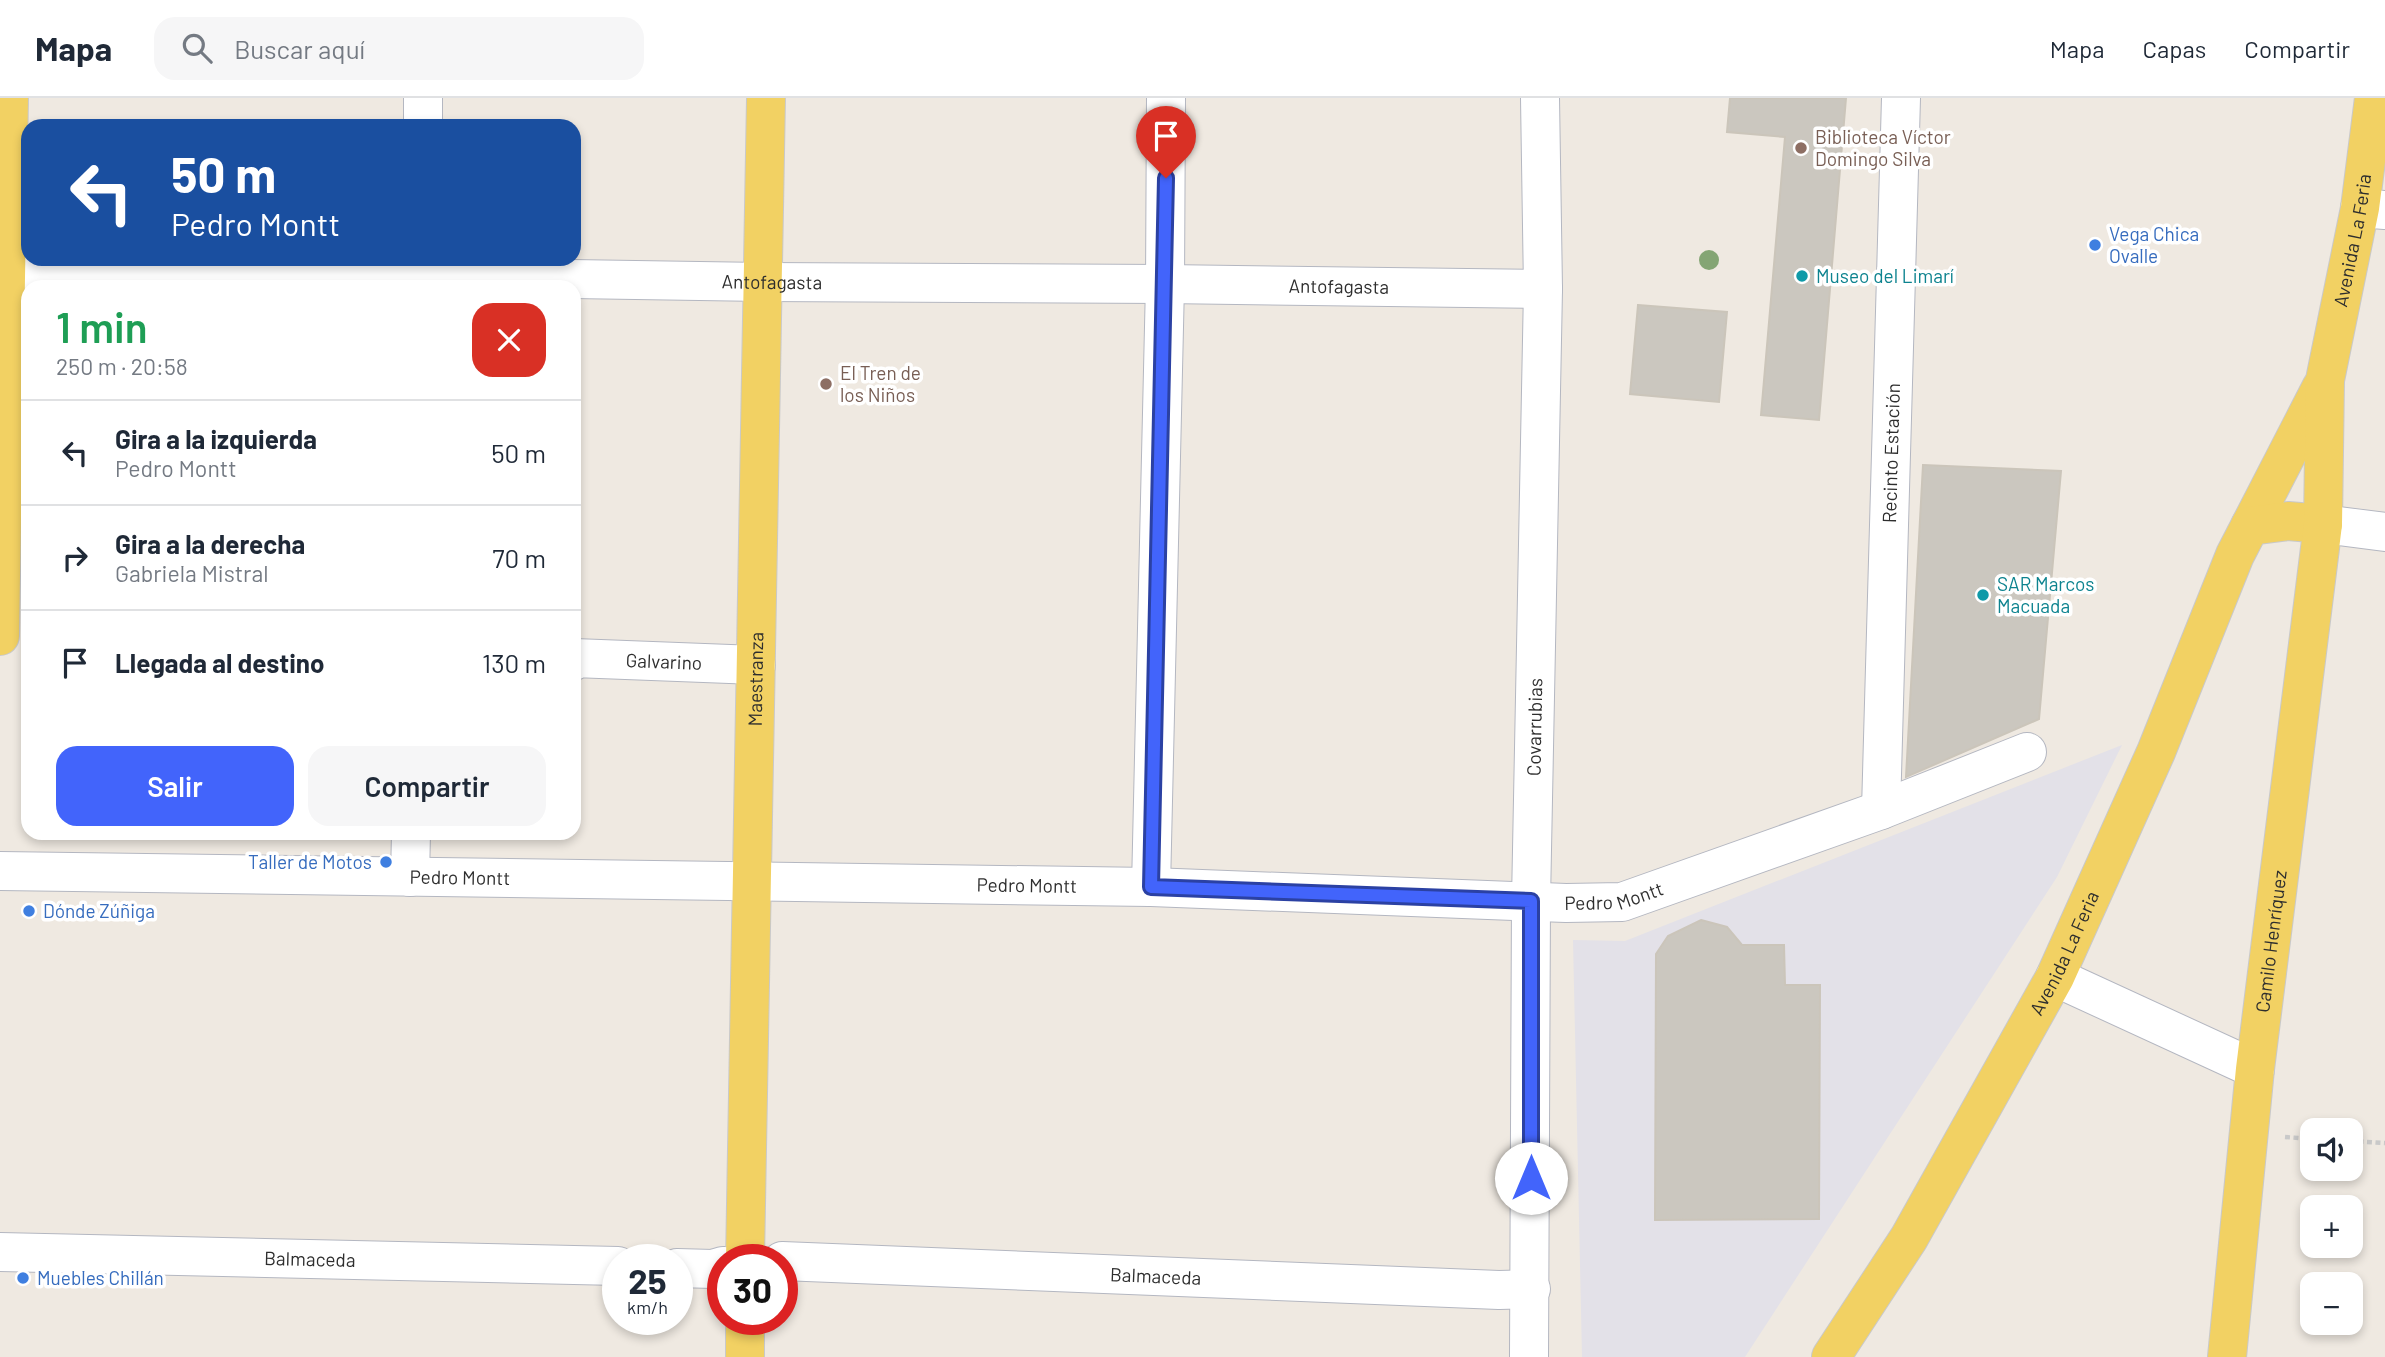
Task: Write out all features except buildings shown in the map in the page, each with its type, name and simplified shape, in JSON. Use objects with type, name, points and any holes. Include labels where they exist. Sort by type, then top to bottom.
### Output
[{"type":"main road","points":[[0,636],[3,270],[9,98]]},
{"type":"main road","name":"Maestranza","points":[[745,1244],[766,98]]},
{"type":"main road","name":"Avenida La Feria","points":[[1831,1357],[1909,1238],[2055,977],[2156,752],[2235,555],[2325,380],[2373,209],[2374,98]]},
{"type":"main road","name":"Avenida La Feria","points":[[2323,524],[2325,380]]},
{"type":"main road","points":[[2250,526],[2288,522],[2323,524]]},
{"type":"main road","name":"Camilo Henríquez","points":[[2227,1357],[2255,1069],[2323,524]]},
{"type":"main road","points":[[745,1335],[745,1357]]},
{"type":"street","points":[[423,98],[423,119]]},
{"type":"street","points":[[1151,887],[1165,284],[1166,98]]},
{"type":"street","name":"Covarrubias","points":[[1529,1357],[1531,901],[1543,289],[1540,98]]},
{"type":"street","name":"Recinto Estación","points":[[1881,810],[1901,98]]},
{"type":"street","name":"Antofagasta","points":[[3,270],[420,274],[763,282],[1543,289]]},
{"type":"street","points":[[2323,524],[2385,532]]},
{"type":"street","name":"Galvarino","points":[[581,658],[756,665]]},
{"type":"street","name":"Pedro Montt","points":[[0,871],[1151,887],[1622,902],[1881,810],[2027,751]]},
{"type":"street","points":[[410,877],[411,840]]},
{"type":"street","points":[[2055,977],[2255,1069]]},
{"type":"street","name":"Balmaceda","points":[[0,1252],[602,1266]]},
{"type":"street","name":"Balmaceda","points":[[798,1262],[1499,1290],[1531,1289]]},
{"type":"path","points":[[2363,1142],[2385,1143]]},
{"type":"shaded area","points":[[2122,745],[2057,877],[1745,1357],[1582,1357],[1573,940],[1625,941]]},
{"type":"place","name":"Biblioteca Víctor Domingo Silva","points":[[1801,148]]},
{"type":"place","name":"Vega Chica Ovalle","points":[[2095,245]]},
{"type":"place","name":"Museo del Limarí","points":[[1802,276]]},
{"type":"place","name":"El Tren de los Niños","points":[[826,384]]},
{"type":"place","name":"SAR Marcos Macuada","points":[[1983,595]]},
{"type":"place","name":"Taller de Motos","points":[[386,862]]},
{"type":"place","name":"Dónde Zúñiga","points":[[29,911]]},
{"type":"place","name":"Muebles Chillán","points":[[23,1278]]},
{"type":"route","points":[[1166,178],[1151,887],[1531,901],[1531,1178]]}]
